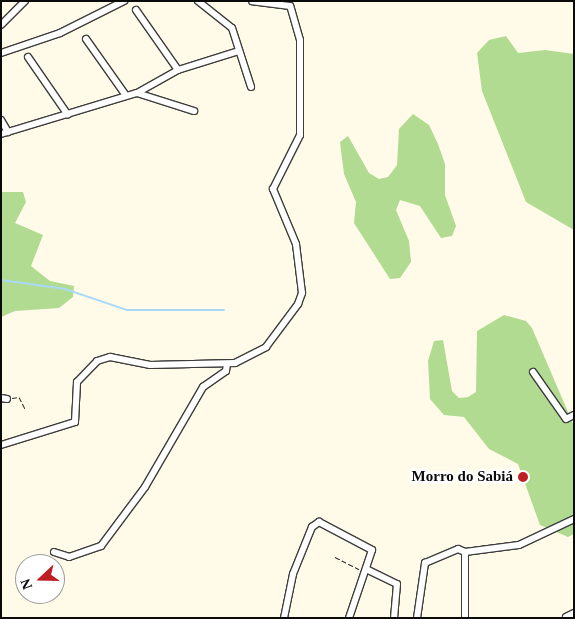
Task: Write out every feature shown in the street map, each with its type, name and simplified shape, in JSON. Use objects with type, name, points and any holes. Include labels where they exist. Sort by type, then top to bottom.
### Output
[{"type":"street","points":[[1,25],[25,1]]},
{"type":"street","points":[[1,53],[60,33],[124,1]]},
{"type":"street","points":[[198,1],[232,28],[251,87]]},
{"type":"street","points":[[1,445],[79,418],[77,382],[101,359],[150,365],[227,364],[264,349],[301,299],[295,239],[273,189],[300,130],[302,55],[293,4],[252,1]]},
{"type":"street","points":[[136,10],[178,70]]},
{"type":"street","points":[[86,39],[125,94]]},
{"type":"street","points":[[136,93],[178,70],[239,51]]},
{"type":"street","points":[[28,57],[68,115]]},
{"type":"street","points":[[1,134],[68,115],[125,94],[136,93],[194,111]]},
{"type":"street","points":[[1,120],[8,132]]},
{"type":"street","points":[[54,552],[69,557],[101,546],[145,487],[203,387],[226,371],[227,364]]},
{"type":"street","points":[[533,372],[566,419],[574,415]]},
{"type":"street","points":[[417,618],[426,562],[458,549],[465,552],[519,545],[574,519]]},
{"type":"street","points":[[284,618],[293,574],[315,524],[322,523],[369,546],[372,554],[349,618]]},
{"type":"street","points":[[465,552],[466,618]]},
{"type":"street","points":[[366,571],[398,584],[394,618]]},
{"type":"street","points":[[566,617],[574,614]]},
{"type":"path","points":[[4,398],[19,397],[25,409]]},
{"type":"path","points":[[335,557],[366,571]]},
{"type":"green space","points":[[506,36],[518,53],[545,50],[574,54],[574,230],[526,202],[482,91],[477,53],[489,40]]},
{"type":"green space","points":[[413,114],[429,125],[438,144],[445,164],[445,195],[456,226],[452,236],[441,238],[420,206],[400,200],[396,210],[409,241],[411,262],[400,278],[390,279],[354,223],[356,202],[344,174],[340,142],[348,136],[369,173],[379,179],[388,177],[397,165],[399,129]]},
{"type":"green space","points":[[1,192],[23,192],[26,202],[15,223],[43,235],[31,266],[50,281],[74,286],[73,297],[59,308],[15,311],[1,317]]},
{"type":"green space","points":[[504,315],[526,321],[532,328],[574,426],[574,534],[568,537],[540,525],[518,464],[489,449],[464,417],[444,415],[430,399],[428,361],[434,341],[443,340],[452,391],[459,398],[468,397],[476,392],[477,331]]},
{"type":"waterway","points":[[1,280],[65,289],[127,310],[224,310]]},
{"type":"place","name":"Morro do Sabiá","points":[[523,477]]}]
